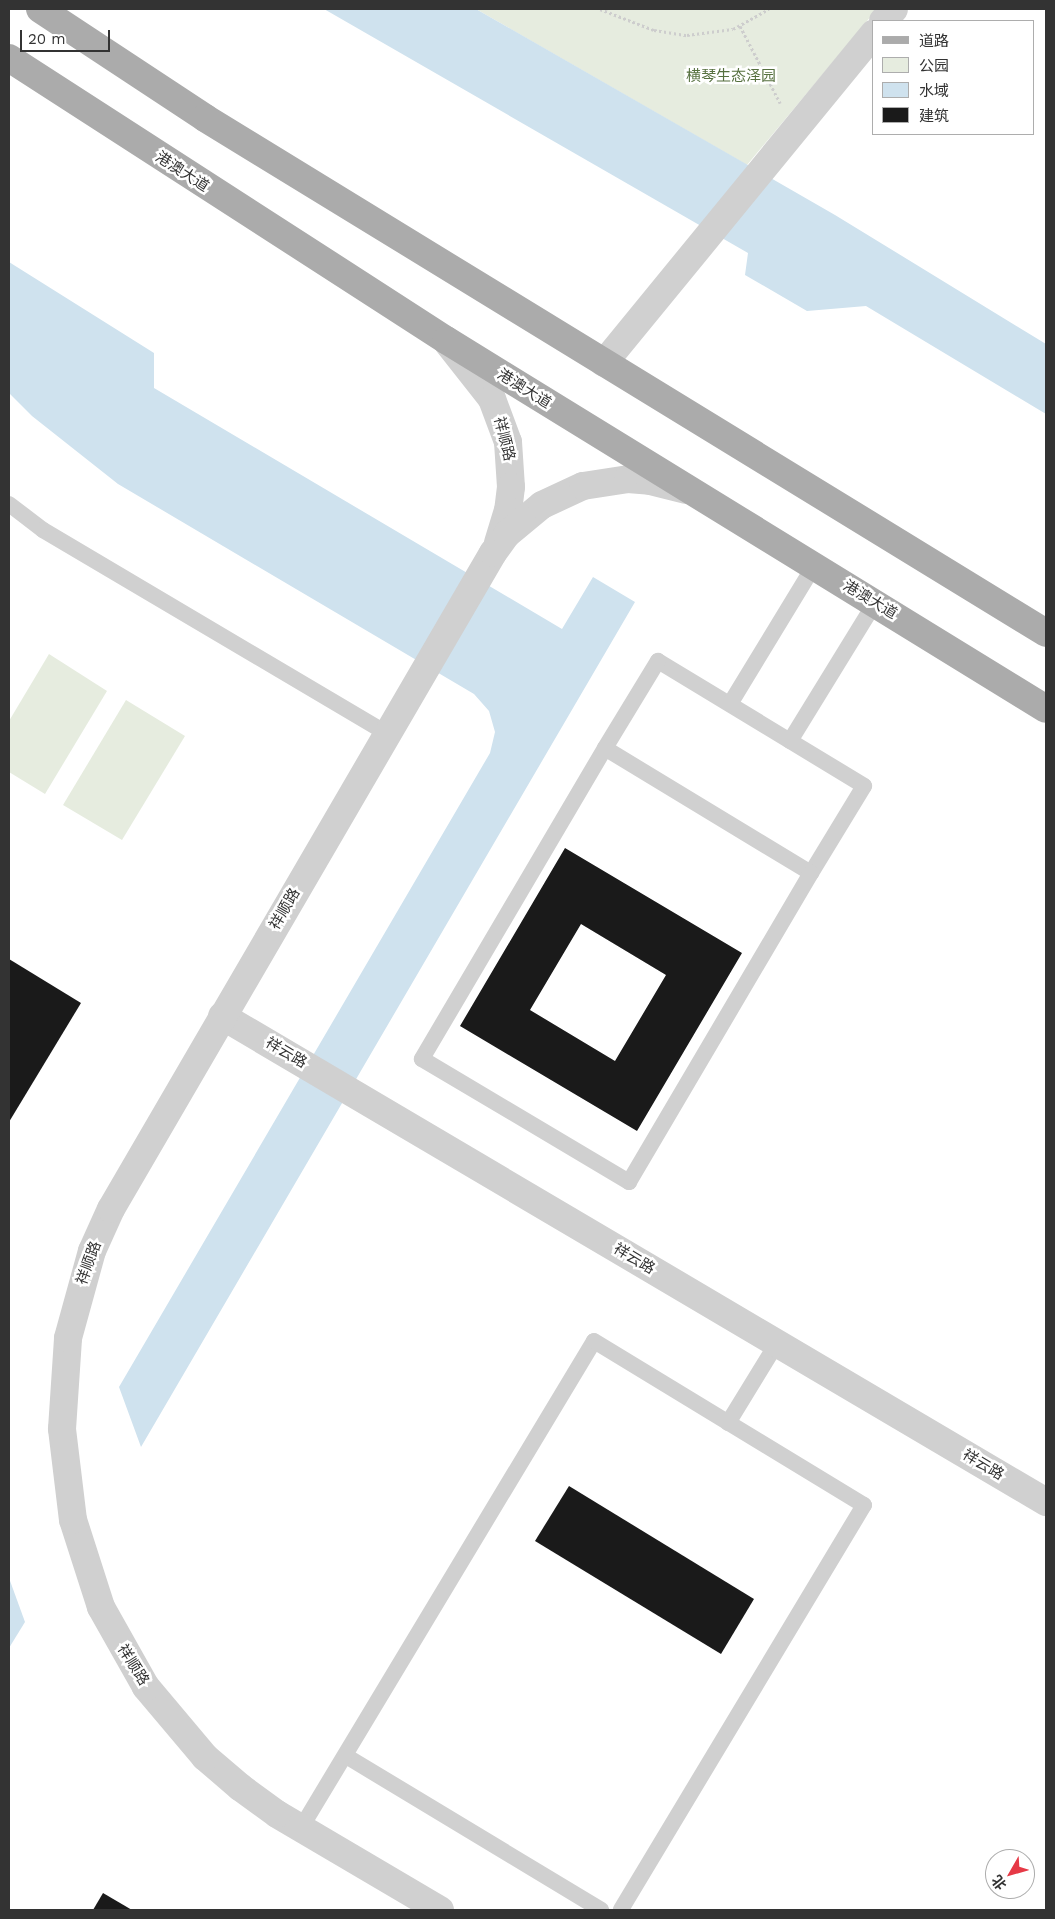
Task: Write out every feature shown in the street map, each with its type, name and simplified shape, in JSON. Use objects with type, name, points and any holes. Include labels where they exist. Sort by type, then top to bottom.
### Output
[{"type":"main road","points":[[40,9],[204,118],[1046,633]]},
{"type":"main road","name":"港澳大道","points":[[9,58],[446,340],[1046,709]]},
{"type":"street","points":[[604,363],[872,34]]},
{"type":"street","name":"祥顺路","points":[[446,340],[492,399],[508,442],[511,487],[508,510],[493,553]]},
{"type":"street","name":"祥顺路","points":[[425,1907],[240,1787],[205,1757],[146,1687],[122,1649],[98,1599],[78,1538],[65,1476],[63,1384],[78,1294],[92,1251],[111,1209],[493,553],[507,534],[542,505],[583,486],[628,480],[658,483],[694,493]]},
{"type":"street","name":"祥云路","points":[[222,1016],[1046,1502]]},
{"type":"lane","points":[[9,504],[43,530],[388,734]]},
{"type":"lane","points":[[730,704],[814,566]]},
{"type":"lane","points":[[790,741],[874,602]]},
{"type":"lane","points":[[658,661],[790,741],[864,786],[629,1182],[422,1059],[658,661]]},
{"type":"lane","points":[[605,748],[811,873]]},
{"type":"lane","points":[[301,1828],[594,1341],[864,1505],[621,1910]]},
{"type":"lane","points":[[728,1423],[777,1343]]},
{"type":"lane","points":[[346,1756],[601,1910]]},
{"type":"path","points":[[600,9],[654,30],[687,35],[711,34],[740,26],[769,9]]},
{"type":"path","points":[[740,26],[794,129]]},
{"type":"green space","name":"横琴生态泽园","points":[[476,9],[877,9],[747,165]]},
{"type":"green space","points":[[49,654],[107,691],[45,794],[9,772],[9,721]]},
{"type":"green space","points":[[126,700],[185,736],[122,840],[63,805]]},
{"type":"water","points":[[324,9],[476,9],[835,215],[1046,344],[1046,414],[866,306],[807,311],[745,275],[748,253]]},
{"type":"water","points":[[9,262],[154,353],[154,388],[562,629],[593,577],[635,602],[141,1447],[119,1387],[490,753],[495,732],[489,711],[474,694],[118,484],[32,416],[9,393]]},
{"type":"water","points":[[9,1578],[25,1622],[9,1648]]},
{"type":"building","points":[[565,848],[742,953],[637,1131],[460,1026]],"holes":[[[581,924],[666,975],[615,1061],[530,1010]]]},
{"type":"building","points":[[9,959],[81,1003],[9,1122]]},
{"type":"building","points":[[569,1486],[754,1599],[721,1654],[535,1541]]},
{"type":"building","points":[[103,1893],[132,1910],[93,1910]]}]
